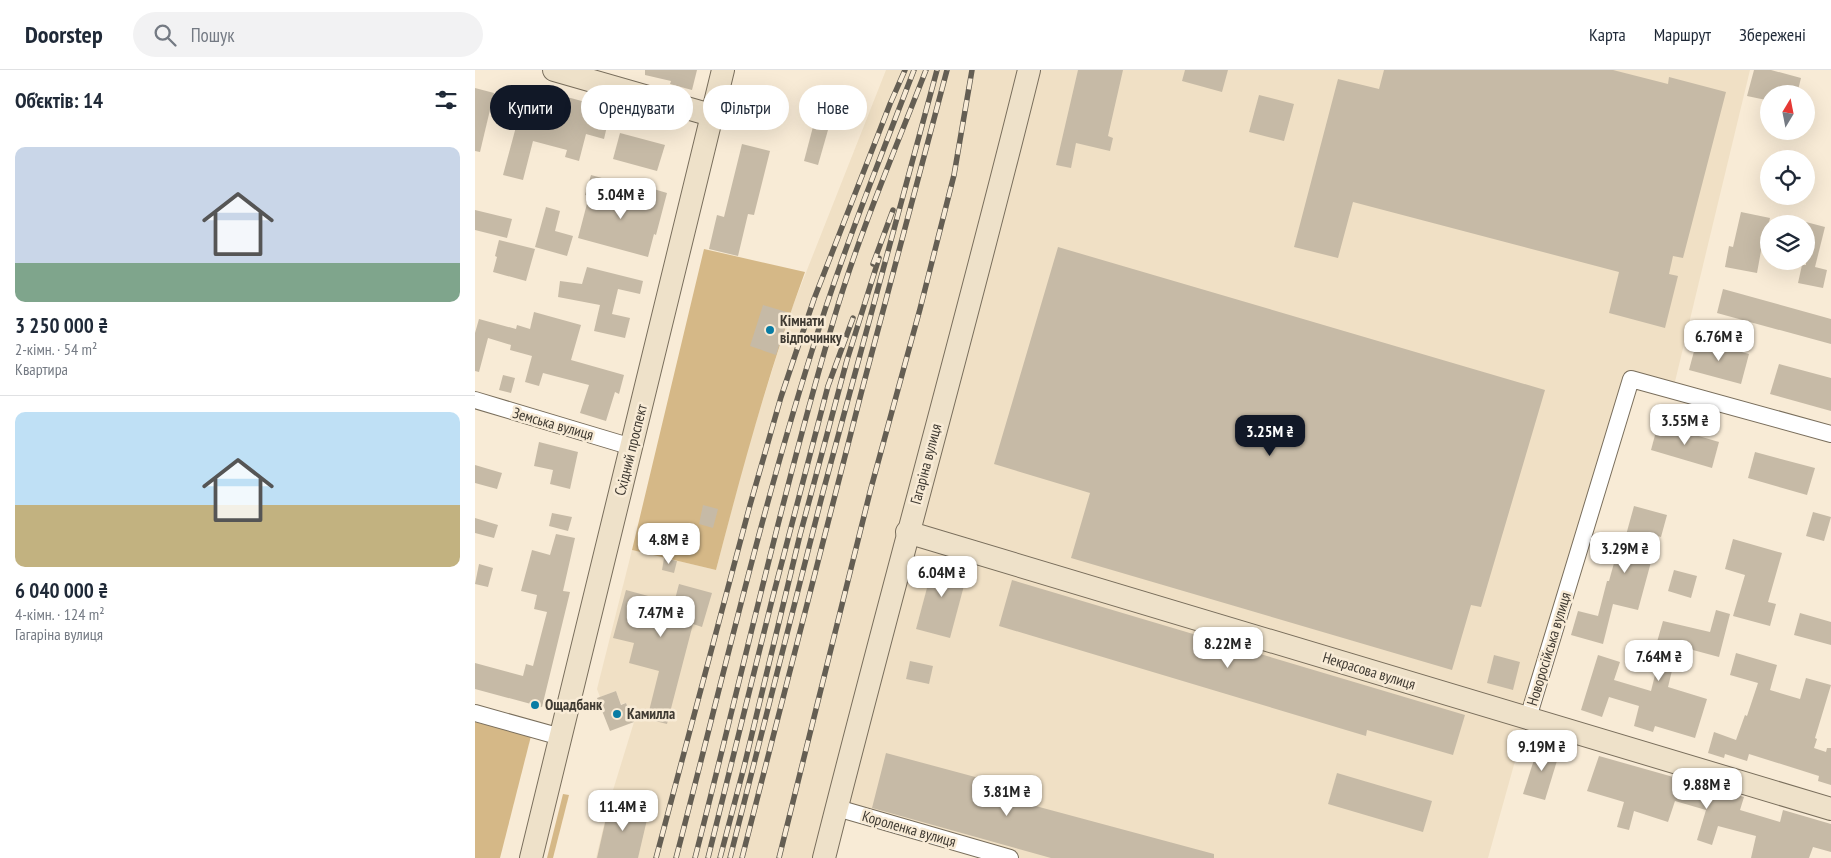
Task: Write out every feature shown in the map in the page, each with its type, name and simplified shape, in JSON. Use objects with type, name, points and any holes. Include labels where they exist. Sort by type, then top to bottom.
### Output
[{"type":"street","points":[[555,70],[703,113]]},
{"type":"street","name":"Східний проспект","points":[[719,85],[723,70]]},
{"type":"street","name":"Гагаріна вулиця","points":[[824,858],[907,532],[986,243],[1029,70]]},
{"type":"street","name":"Східний проспект","points":[[531,858],[707,130]]},
{"type":"street","name":"Новоросійська вулиця","points":[[1528,718],[1631,378],[1831,434]]},
{"type":"street","name":"Земська вулиця","points":[[475,400],[632,447]]},
{"type":"street","name":"Некрасова вулиця","points":[[907,532],[1831,809]]},
{"type":"street","points":[[475,713],[561,737]]},
{"type":"street","name":"Короленка вулиця","points":[[837,808],[1010,858]]},
{"type":"shaded area","points":[[886,70],[1021,70],[816,858],[596,858],[610,800],[634,722],[626,703],[621,704],[616,691],[600,697],[597,689],[632,550],[716,570],[746,454],[790,313],[862,130],[867,130],[867,118]]},
{"type":"shaded area","points":[[1039,70],[1750,70],[1673,390],[1631,378],[1527,718],[1488,858],[1012,858],[846,811]]},
{"type":"shaded area","points":[[704,249],[805,272],[768,383],[716,570],[632,550]]},
{"type":"shaded area","points":[[475,722],[531,736],[500,858],[475,858]]},
{"type":"shaded area","points":[[563,794],[569,795],[553,858],[547,858]]},
{"type":"building","points":[[645,70],[697,70],[693,86],[674,85],[670,84],[671,81],[645,75]]},
{"type":"building","points":[[1078,70],[1123,70],[1108,136],[1113,138],[1110,151],[1076,143],[1071,168],[1056,165]]},
{"type":"building","points":[[1185,70],[1228,70],[1222,92],[1182,81]]},
{"type":"building","points":[[1384,70],[1613,70],[1668,84],[1669,77],[1726,92],[1683,258],[1673,256],[1669,274],[1678,276],[1665,328],[1609,313],[1619,272],[1353,202],[1338,258],[1294,247],[1338,79],[1379,89]]},
{"type":"building","points":[[1754,70],[1771,70],[1801,78],[1799,85],[1760,85],[1760,99],[1747,96]]},
{"type":"building","points":[[475,88],[490,92],[490,110],[480,152],[475,151]]},
{"type":"building","points":[[1259,95],[1294,104],[1284,141],[1249,132]]},
{"type":"building","points":[[571,98],[581,101],[581,130],[606,130],[604,139],[586,134],[579,161],[565,157],[567,150],[533,141],[523,180],[503,175],[515,130],[571,130]]},
{"type":"building","points":[[812,130],[828,130],[818,165],[804,161]]},
{"type":"building","points":[[620,133],[665,145],[657,171],[613,159]]},
{"type":"building","points":[[742,144],[770,151],[754,215],[748,214],[738,256],[709,249],[717,215],[724,217]]},
{"type":"building","points":[[591,175],[609,180],[604,199],[641,209],[647,187],[667,193],[648,257],[578,238],[589,196],[585,195]]},
{"type":"building","points":[[546,207],[560,211],[555,231],[573,236],[567,256],[535,247]]},
{"type":"building","points":[[475,210],[512,219],[507,238],[475,230]]},
{"type":"building","points":[[1741,212],[1760,216],[1760,256],[1757,273],[1725,267],[1729,246],[1733,247]]},
{"type":"building","points":[[1815,224],[1825,227],[1815,267]]},
{"type":"building","points":[[499,240],[535,249],[526,281],[493,272]]},
{"type":"building","points":[[1058,247],[1545,390],[1481,607],[1471,605],[1452,670],[1071,558],[1090,493],[994,464]]},
{"type":"building","points":[[587,267],[643,281],[640,294],[618,289],[612,314],[630,318],[625,338],[594,331],[600,305],[558,297],[560,281],[582,284]]},
{"type":"building","points":[[1815,267],[1827,270],[1823,288],[1798,283],[1801,270],[1815,270]]},
{"type":"building","points":[[1723,289],[1831,319],[1831,344],[1717,313]]},
{"type":"building","name":"Кімнати відпочинку","points":[[763,305],[790,313],[776,355],[750,346]]},
{"type":"building","points":[[534,312],[581,325],[571,360],[624,375],[619,394],[615,392],[606,421],[580,413],[589,385],[543,373],[539,386],[525,382],[532,356],[510,350],[511,345],[488,338],[479,372],[475,371],[475,333],[479,319],[516,329],[517,325],[530,329]]},
{"type":"building","points":[[1697,340],[1749,354],[1741,384],[1689,370]]},
{"type":"building","points":[[1779,364],[1831,378],[1831,411],[1770,394]]},
{"type":"building","points":[[503,375],[515,378],[511,393],[499,390]]},
{"type":"building","points":[[1658,424],[1719,442],[1712,468],[1651,450]]},
{"type":"building","points":[[539,442],[578,452],[570,489],[550,484],[553,470],[534,466]]},
{"type":"building","points":[[1755,452],[1815,468],[1807,495],[1748,478]]},
{"type":"building","points":[[475,465],[502,473],[497,489],[475,483]]},
{"type":"building","points":[[703,505],[718,509],[713,528],[699,524]]},
{"type":"building","points":[[1634,506],[1667,515],[1661,537],[1658,536],[1638,610],[1613,604],[1603,644],[1571,635],[1578,611],[1598,616],[1607,581],[1609,581],[1619,545],[1623,546]]},
{"type":"building","points":[[1813,512],[1831,517],[1824,541],[1806,536]]},
{"type":"building","points":[[552,513],[572,517],[568,531],[549,526]]},
{"type":"building","points":[[475,518],[498,525],[494,538],[475,533]]},
{"type":"building","points":[[556,534],[575,538],[563,591],[570,592],[542,707],[475,689],[475,663],[523,676],[526,664],[533,666],[547,612],[534,609],[537,595],[521,591],[532,550],[550,555]]},
{"type":"building","points":[[1733,539],[1782,553],[1768,602],[1776,604],[1770,626],[1733,616],[1745,575],[1725,569]]},
{"type":"building","points":[[664,558],[677,561],[674,573],[662,570]]},
{"type":"building","points":[[935,558],[969,567],[950,638],[916,629]]},
{"type":"building","points":[[479,564],[493,568],[488,587],[475,584]]},
{"type":"building","points":[[1674,570],[1697,576],[1691,598],[1668,591]]},
{"type":"building","points":[[1012,580],[1465,715],[1453,755],[1367,730],[1366,736],[999,626]]},
{"type":"building","points":[[679,584],[712,593],[702,627],[693,624],[667,724],[647,719],[659,671],[629,663],[634,643],[613,638],[626,590],[674,603]]},
{"type":"building","points":[[1716,610],[1730,614],[1719,657],[1678,646],[1668,687],[1707,699],[1695,738],[1655,726],[1653,732],[1634,726],[1639,706],[1609,697],[1602,717],[1581,710],[1598,655],[1620,662],[1614,680],[1651,691],[1663,643],[1657,642],[1663,621],[1710,632]]},
{"type":"building","points":[[1800,613],[1831,622],[1831,645],[1794,635]]},
{"type":"building","points":[[1736,653],[1777,665],[1770,690],[1800,699],[1806,678],[1831,685],[1815,738],[1817,739],[1814,748],[1826,752],[1827,748],[1831,748],[1831,785],[1818,781],[1819,776],[1749,754],[1747,761],[1725,754],[1724,758],[1708,753],[1714,732],[1736,740],[1745,715],[1747,716],[1758,683],[1730,675]]},
{"type":"building","points":[[1494,655],[1520,662],[1513,690],[1487,683]]},
{"type":"building","points":[[910,661],[933,666],[929,684],[906,679]]},
{"type":"building","name":"Камилла","points":[[616,691],[621,705],[626,703],[634,722],[610,731],[597,698]]},
{"type":"building","points":[[1539,744],[1560,751],[1545,800],[1523,794]]},
{"type":"building","points":[[886,753],[979,778],[976,790],[1214,854],[1214,858],[1051,858],[872,808]]},
{"type":"building","points":[[1599,756],[1744,797],[1740,810],[1780,822],[1783,810],[1831,824],[1831,852],[1813,847],[1809,858],[1751,858],[1756,836],[1718,826],[1712,845],[1697,840],[1706,810],[1675,801],[1668,822],[1634,811],[1629,830],[1617,827],[1624,802],[1587,791]]},
{"type":"building","points":[[1337,773],[1432,801],[1423,832],[1328,804]]},
{"type":"building","points":[[610,801],[649,811],[638,858],[597,858]]},
{"type":"railway","points":[[656,858],[750,505],[781,397],[814,299],[905,70]]},
{"type":"railway","points":[[676,858],[757,542],[792,416],[834,282],[914,70]]},
{"type":"railway","points":[[695,858],[779,522],[833,322],[865,226],[926,70]]},
{"type":"railway","points":[[730,858],[823,492],[937,70]]},
{"type":"railway","points":[[742,858],[862,390],[947,70]]},
{"type":"railway","points":[[779,858],[871,488],[954,175],[972,70]]},
{"type":"railway","points":[[873,264],[893,210]]},
{"type":"railway","points":[[720,858],[800,535],[847,360],[879,258]]},
{"type":"railway","points":[[708,858],[772,600],[828,386],[853,318]]},
{"type":"place","name":"Кімнати відпочинку","points":[[770,330]]},
{"type":"place","name":"Ощадбанк","points":[[535,705]]},
{"type":"place","name":"Камилла","points":[[617,714]]}]
